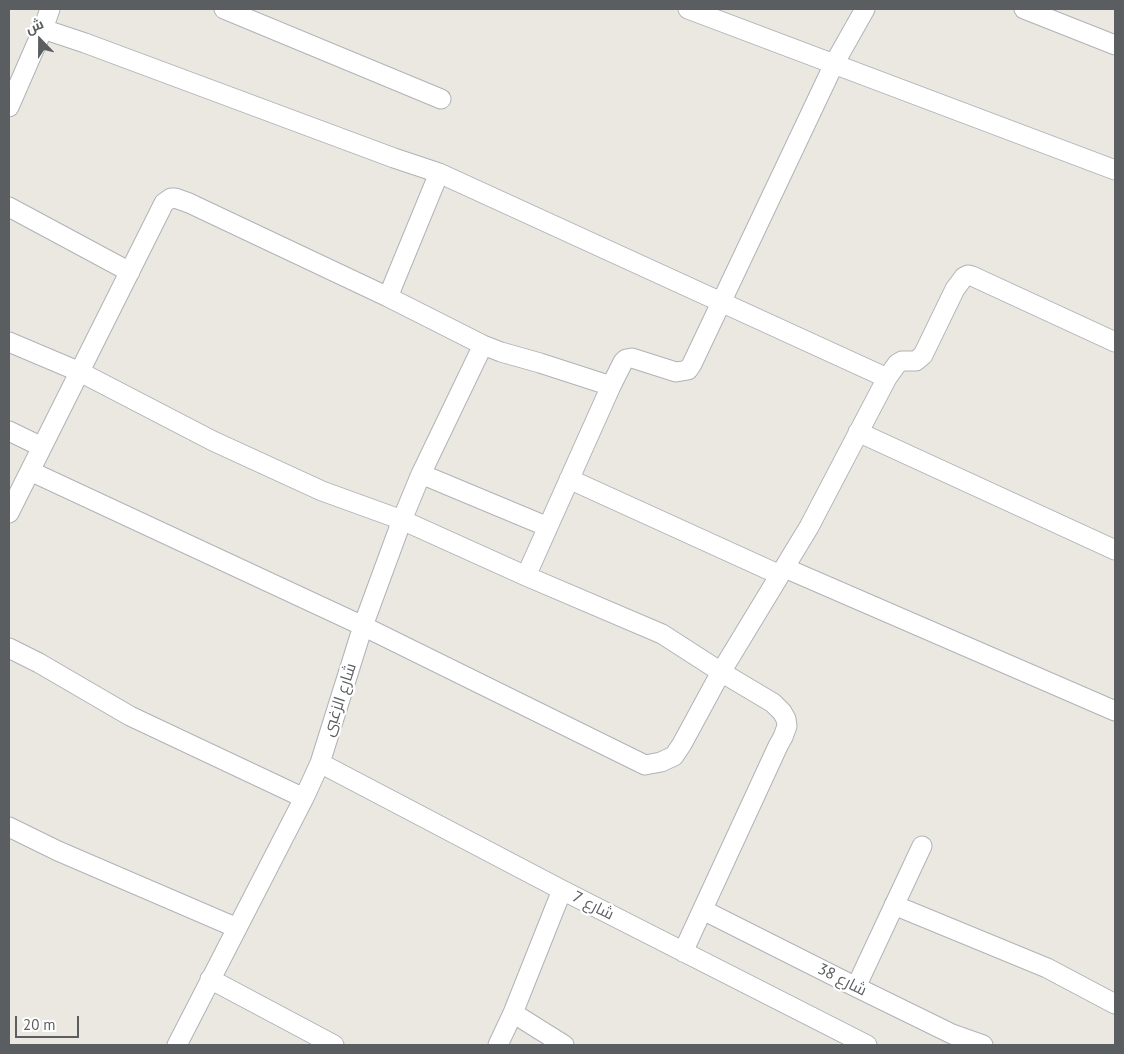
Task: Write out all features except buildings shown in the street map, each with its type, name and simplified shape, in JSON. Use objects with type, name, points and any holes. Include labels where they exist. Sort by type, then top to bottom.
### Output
[{"type":"street","points":[[9,107],[50,9]]},
{"type":"street","points":[[224,9],[441,99]]},
{"type":"street","points":[[688,9],[1115,170]]},
{"type":"street","points":[[1024,9],[1115,45]]},
{"type":"street","points":[[526,576],[623,362],[626,359],[632,358],[676,372],[688,370],[692,364],[861,10]]},
{"type":"street","points":[[43,29],[439,173],[887,378]]},
{"type":"street","points":[[388,298],[439,173]]},
{"type":"street","points":[[9,512],[164,203],[171,198],[189,203],[483,345],[611,386]]},
{"type":"street","points":[[9,207],[130,272]]},
{"type":"street","points":[[30,471],[363,626],[646,766],[674,756],[682,744],[721,672],[809,528],[887,378],[897,364],[902,361],[916,361],[923,355],[958,284],[968,275],[972,276],[1115,342]]},
{"type":"street","points":[[9,342],[80,372],[213,441],[297,480],[402,520],[662,634],[773,703],[782,712],[787,726],[683,952]]},
{"type":"street","name":"شارع الزغبى","points":[[177,1045],[304,798],[320,762],[363,626],[402,520],[421,474],[483,345]]},
{"type":"street","points":[[9,431],[42,447]]},
{"type":"street","points":[[858,432],[1115,550]]},
{"type":"street","points":[[421,474],[548,527]]},
{"type":"street","points":[[569,479],[1115,711]]},
{"type":"street","points":[[9,648],[39,663],[130,716],[304,798]]},
{"type":"street","name":"شارع 7","points":[[320,762],[562,890],[867,1045]]},
{"type":"street","points":[[9,827],[58,851],[237,928]]},
{"type":"street","points":[[856,987],[922,846]]},
{"type":"street","points":[[498,1045],[513,1013],[562,890]]},
{"type":"street","points":[[894,905],[1047,968],[1115,1004]]},
{"type":"street","name":"شارع 38","points":[[703,910],[952,1034],[983,1045]]},
{"type":"street","points":[[210,979],[334,1045]]},
{"type":"street","points":[[513,1013],[564,1045]]}]
